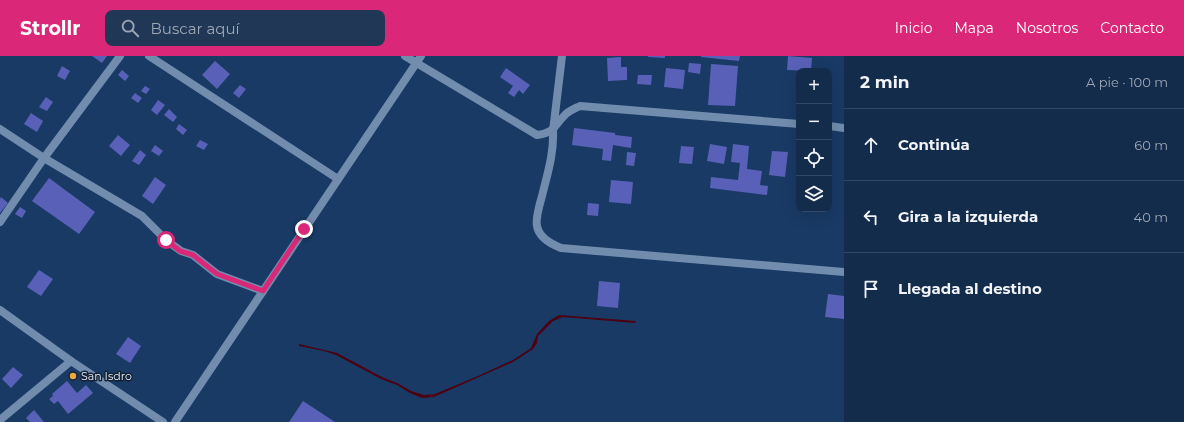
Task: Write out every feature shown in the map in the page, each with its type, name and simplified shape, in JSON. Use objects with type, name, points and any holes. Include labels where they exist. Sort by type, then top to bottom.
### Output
[{"type":"street","points":[[0,222],[44,158],[120,56]]},
{"type":"street","points":[[149,56],[338,179]]},
{"type":"street","points":[[405,56],[418,60],[537,135],[553,131],[564,115],[580,106],[796,124]]},
{"type":"street","points":[[562,56],[551,158],[537,225],[540,233],[546,241],[562,248],[844,272]]},
{"type":"street","points":[[175,422],[418,60]]},
{"type":"street","points":[[832,126],[844,128]]},
{"type":"street","points":[[0,129],[44,158],[142,216],[171,245],[180,251],[193,255],[217,274],[263,291]]},
{"type":"street","points":[[0,310],[71,361],[163,422]]},
{"type":"street","points":[[0,420],[71,361]]},
{"type":"shaded area","points":[[559,315],[636,321],[635,323],[563,317],[553,321],[538,336],[537,343],[533,349],[513,362],[434,397],[422,398],[397,385],[381,379],[336,355],[299,346],[299,344],[337,353],[411,391],[424,395],[435,394],[513,360],[531,348],[537,334],[549,321]]},
{"type":"building","points":[[92,56],[107,56],[102,63]]},
{"type":"building","points":[[665,56],[665,58],[648,57]]},
{"type":"building","points":[[701,56],[740,56],[739,61]]},
{"type":"building","points":[[788,56],[812,58],[811,68],[796,68],[796,70],[787,70]]},
{"type":"building","points":[[621,57],[621,67],[627,67],[627,80],[608,81],[607,58]]},
{"type":"building","points":[[215,61],[230,74],[217,89],[202,75]]},
{"type":"building","points":[[689,63],[701,64],[700,74],[688,72]]},
{"type":"building","points":[[711,64],[738,66],[735,106],[708,105]]},
{"type":"building","points":[[62,66],[70,71],[65,80],[57,76]]},
{"type":"building","points":[[506,68],[530,85],[523,94],[519,90],[514,97],[508,93],[513,86],[500,77]]},
{"type":"building","points":[[666,68],[685,70],[683,89],[664,87]]},
{"type":"building","points":[[122,70],[129,76],[125,81],[118,75]]},
{"type":"building","points":[[638,75],[652,75],[651,85],[637,84]]},
{"type":"building","points":[[240,85],[246,89],[239,98],[233,93]]},
{"type":"building","points":[[145,86],[150,89],[146,94],[141,91]]},
{"type":"building","points":[[135,93],[142,98],[138,103],[131,98]]},
{"type":"building","points":[[46,97],[53,102],[47,111],[39,107]]},
{"type":"building","points":[[158,100],[165,105],[157,115],[151,110]]},
{"type":"building","points":[[169,109],[177,117],[173,122],[164,115]]},
{"type":"building","points":[[31,113],[43,121],[37,132],[24,124]]},
{"type":"building","points":[[179,124],[187,130],[183,135],[176,129]]},
{"type":"building","points":[[574,128],[615,133],[615,135],[632,137],[631,148],[613,145],[611,161],[602,160],[603,149],[572,145]]},
{"type":"building","points":[[118,135],[130,145],[121,156],[109,146]]},
{"type":"building","points":[[200,140],[208,144],[204,150],[196,146]]},
{"type":"building","points":[[710,144],[727,147],[724,164],[707,161]]},
{"type":"building","points":[[733,144],[749,146],[747,169],[762,171],[760,185],[768,186],[767,195],[710,188],[711,177],[738,180],[740,163],[731,162]]},
{"type":"building","points":[[155,145],[163,151],[159,156],[151,151]]},
{"type":"building","points":[[681,146],[694,147],[692,164],[679,163]]},
{"type":"building","points":[[140,150],[146,155],[139,165],[132,161]]},
{"type":"building","points":[[772,151],[788,152],[785,177],[769,175]]},
{"type":"building","points":[[627,152],[636,153],[634,166],[626,165]]},
{"type":"building","points":[[155,177],[166,185],[153,204],[142,196]]},
{"type":"building","points":[[49,178],[95,212],[79,234],[32,201]]},
{"type":"building","points":[[611,180],[633,182],[631,204],[609,202]]},
{"type":"building","points":[[1,197],[8,203],[0,213],[0,199]]},
{"type":"building","points":[[588,203],[599,204],[598,216],[587,215]]},
{"type":"building","points":[[20,207],[26,211],[22,218],[15,214]]},
{"type":"building","points":[[39,270],[53,279],[41,296],[27,287]]},
{"type":"building","points":[[599,281],[620,283],[618,308],[597,306]]},
{"type":"building","points":[[828,294],[844,296],[844,319],[825,317]]},
{"type":"building","points":[[128,337],[141,346],[130,363],[116,354]]},
{"type":"building","points":[[13,367],[23,375],[11,388],[2,379]]},
{"type":"building","points":[[67,381],[77,393],[86,385],[93,393],[68,414],[58,401],[54,404],[49,399],[53,396],[52,394]]},
{"type":"building","points":[[303,401],[335,422],[289,422]]},
{"type":"building","points":[[34,410],[44,422],[30,422],[26,418]]},
{"type":"place","name":"San Isdro","points":[[73,376]]},
{"type":"route","points":[[166,240],[180,251],[193,255],[217,274],[263,291],[304,229]]}]
